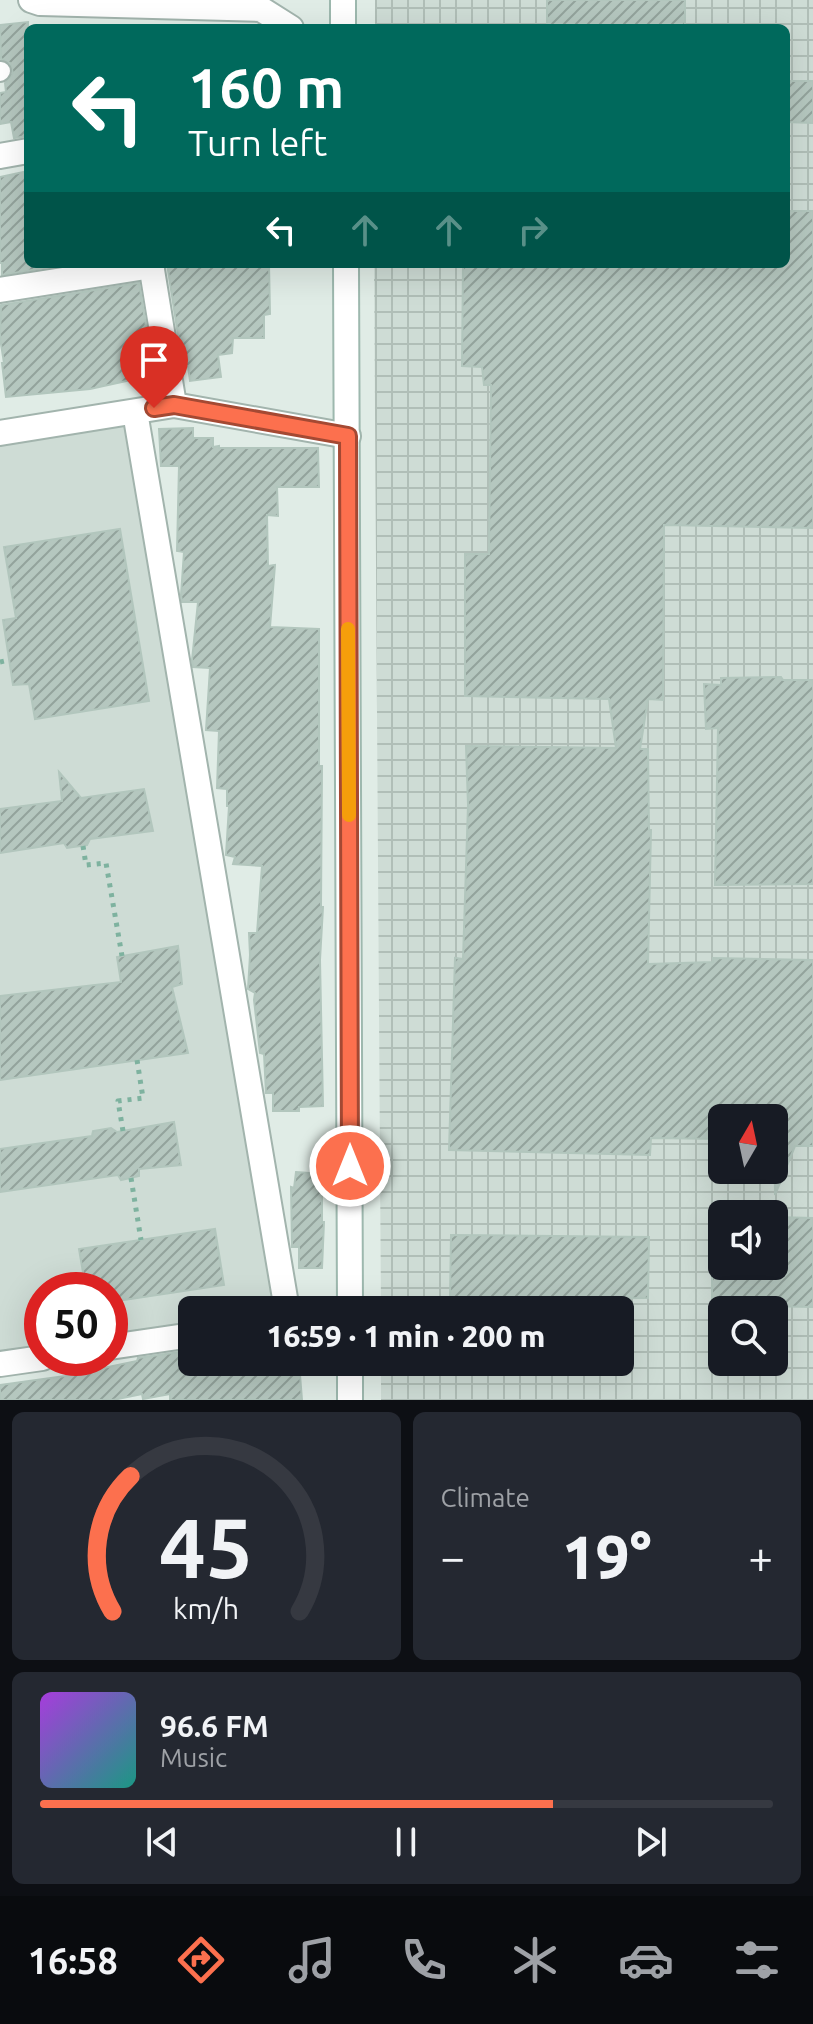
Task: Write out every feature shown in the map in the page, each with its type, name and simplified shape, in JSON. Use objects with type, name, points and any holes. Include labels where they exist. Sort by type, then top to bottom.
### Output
[{"type":"street","points":[[31,0],[40,3],[261,9],[285,24]]},
{"type":"street","points":[[343,0],[343,24]]},
{"type":"street","points":[[0,156],[24,152]]},
{"type":"street","points":[[0,290],[134,268]]},
{"type":"street","points":[[152,268],[174,405]]},
{"type":"street","points":[[346,268],[350,1296]]},
{"type":"street","points":[[0,433],[174,405],[348,436]]},
{"type":"street","points":[[135,412],[285,1296]]},
{"type":"street","points":[[128,1344],[178,1337]]},
{"type":"street","points":[[0,1364],[24,1361]]},
{"type":"street","points":[[350,1376],[350,1400]]},
{"type":"path","points":[[0,662],[9,660]]},
{"type":"path","points":[[83,846],[86,865],[106,863],[122,956]]},
{"type":"path","points":[[123,1131],[118,1101],[143,1098],[137,1060]]},
{"type":"path","points":[[131,1178],[141,1240]]},
{"type":"shaded area","points":[[375,0],[813,0],[813,1400],[381,1400],[381,1376],[634,1376],[634,1296],[381,1296],[374,268],[790,268],[790,24],[375,24]]},
{"type":"shaded area","points":[[127,425],[281,1296],[178,1296],[178,1327],[128,1335],[128,1272],[24,1272],[24,1352],[0,1356],[0,446]]},
{"type":"building","points":[[547,0],[685,0],[685,24],[547,24]]},
{"type":"building","points":[[28,22],[24,24],[24,137],[14,138],[11,122],[0,124],[0,93],[6,92],[5,83],[13,73],[10,63],[1,59],[0,25]]},
{"type":"building","points":[[790,81],[813,81],[813,123],[790,122]]},
{"type":"building","points":[[24,172],[24,268],[44,268],[2,275],[0,177]]},
{"type":"building","points":[[790,211],[813,211],[813,528],[664,525],[663,700],[648,699],[640,749],[648,749],[651,830],[648,964],[713,962],[713,958],[813,960],[813,1146],[795,1146],[788,1163],[788,1104],[708,1104],[708,1139],[651,1138],[650,1155],[449,1150],[455,958],[463,959],[468,805],[466,746],[616,748],[609,699],[465,696],[465,554],[489,554],[491,385],[484,385],[482,367],[462,366],[463,268],[790,268]]},
{"type":"building","points":[[168,268],[269,268],[270,314],[264,315],[264,338],[233,338],[232,353],[218,355],[221,377],[190,381],[188,366],[183,367]]},
{"type":"building","points":[[139,283],[154,375],[90,389],[6,397],[0,338],[1,305]]},
{"type":"building","points":[[193,428],[193,438],[213,438],[213,447],[219,448],[318,448],[319,487],[277,487],[278,516],[267,515],[268,566],[275,565],[270,627],[319,629],[323,1106],[299,1107],[299,1111],[273,1111],[273,1093],[266,1093],[255,993],[248,989],[249,933],[257,933],[262,866],[233,864],[235,857],[226,855],[229,806],[227,789],[217,788],[219,731],[206,730],[210,668],[193,667],[198,602],[182,602],[184,552],[177,551],[179,466],[161,466],[159,429]]},
{"type":"building","points":[[120,529],[149,701],[35,719],[29,684],[13,685],[3,620],[16,618],[4,547]]},
{"type":"building","points":[[781,677],[783,680],[813,680],[813,884],[715,885],[718,728],[706,729],[704,684],[721,685],[721,678]]},
{"type":"building","points":[[59,772],[81,798],[144,789],[153,831],[90,839],[87,845],[67,848],[64,843],[0,853],[0,809],[62,801]]},
{"type":"building","points":[[178,946],[182,984],[172,987],[188,1053],[0,1080],[0,996],[121,982],[117,957]]},
{"type":"building","points":[[174,1122],[181,1165],[139,1169],[139,1176],[121,1180],[118,1175],[0,1192],[0,1149],[92,1136],[93,1131],[111,1128],[117,1132]]},
{"type":"building","points":[[296,1172],[322,1174],[322,1268],[299,1268],[299,1247],[292,1247],[291,1187],[294,1188]]},
{"type":"building","points":[[788,1217],[813,1218],[813,1307],[788,1307],[788,1296],[712,1296],[712,1280],[788,1280]]},
{"type":"building","points":[[215,1229],[224,1285],[128,1299],[128,1272],[83,1272],[79,1249]]},
{"type":"building","points":[[451,1235],[649,1237],[648,1298],[450,1296]]},
{"type":"building","points":[[178,1352],[178,1376],[300,1376],[302,1400],[170,1400],[170,1394],[143,1399],[142,1394],[113,1400],[0,1400],[0,1385],[65,1376],[128,1376],[128,1363],[138,1358]]},
{"type":"slow traffic","points":[[348,629],[349,815]]},
{"type":"route","points":[[154,408],[174,405],[348,436],[350,1166]]}]
